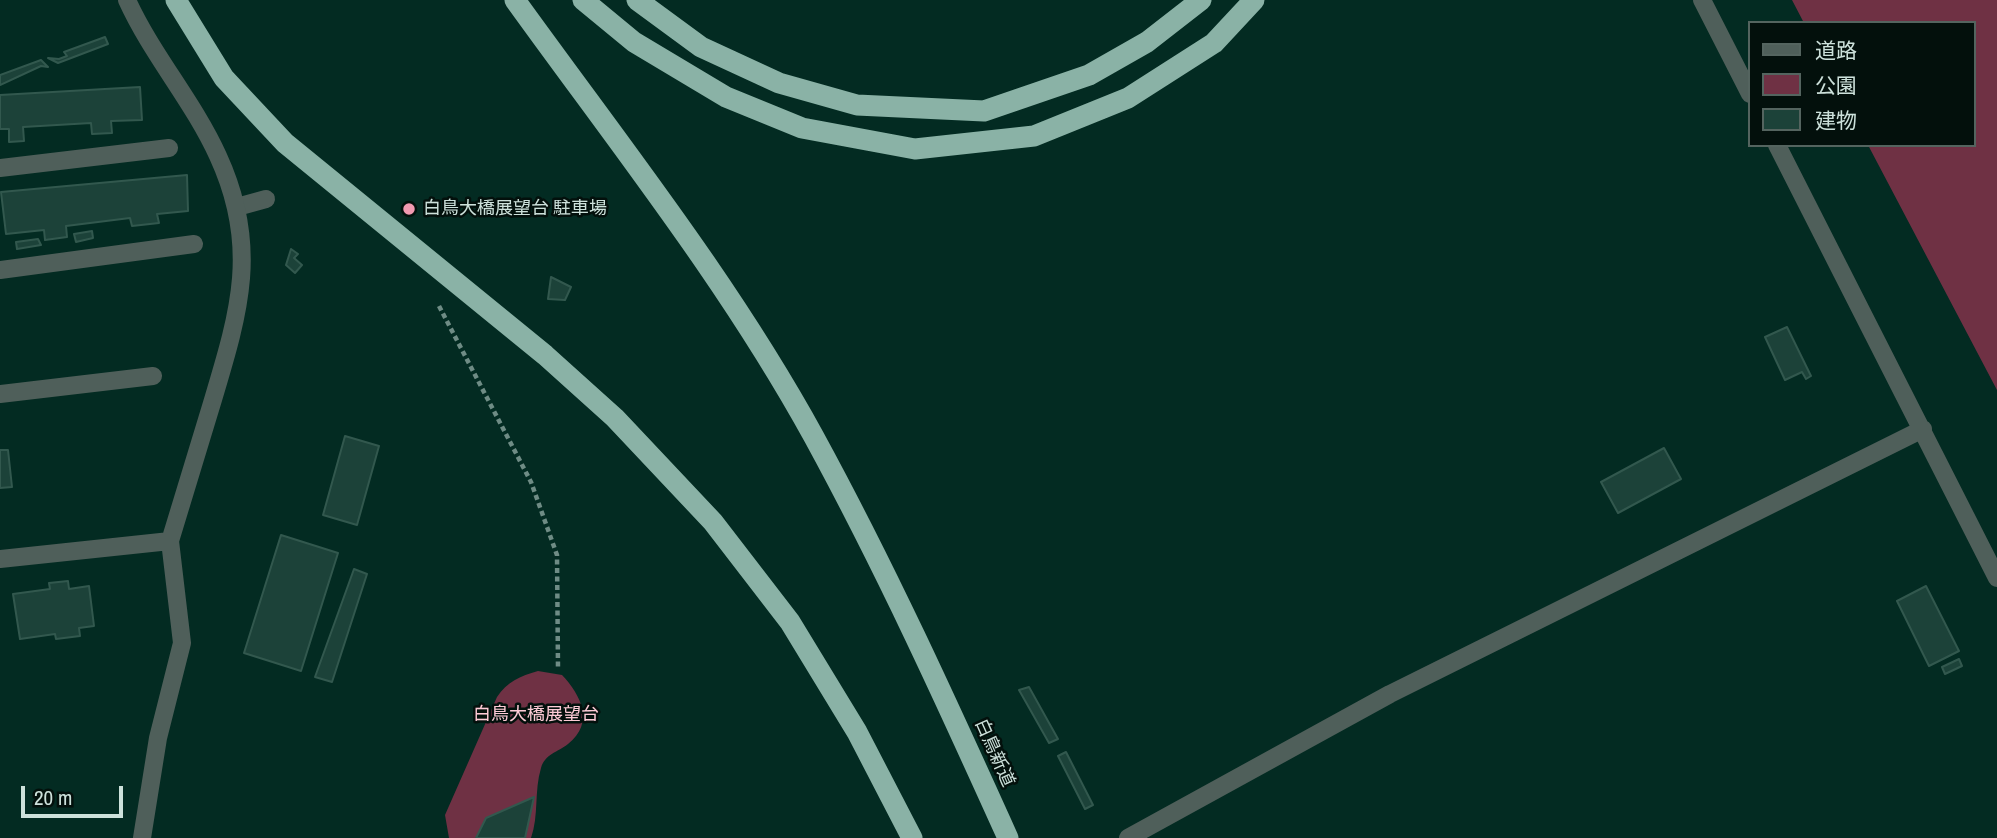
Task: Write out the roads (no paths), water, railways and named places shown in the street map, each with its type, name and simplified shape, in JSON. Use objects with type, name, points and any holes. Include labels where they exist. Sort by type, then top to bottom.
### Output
[{"type":"highway","points":[[176,0],[224,78],[285,143],[575,382],[615,418],[713,522],[790,622],[857,732],[912,838]]},
{"type":"highway","name":"白鳥新道","points":[[515,0],[723,288],[814,436],[939,687],[1008,838]]},
{"type":"highway","points":[[583,0],[634,41],[726,97],[802,128],[915,149],[1034,136],[1128,98],[1214,43],[1254,0]]},
{"type":"highway","points":[[637,0],[701,47],[779,83],[856,105],[984,111],[1089,75],[1147,42],[1201,0]]},
{"type":"street","points":[[127,0],[140,30],[218,154],[237,207],[243,252],[238,316],[170,541],[182,643],[158,738],[142,838]]},
{"type":"street","points":[[1702,0],[1748,90]]},
{"type":"street","points":[[1778,147],[1997,578]]},
{"type":"street","points":[[0,168],[169,148]]},
{"type":"street","points":[[237,207],[267,199]]},
{"type":"street","points":[[0,270],[194,244]]},
{"type":"street","points":[[0,394],[153,376]]},
{"type":"street","points":[[1128,838],[1390,694],[1923,429]]},
{"type":"street","points":[[0,559],[170,541]]},
{"type":"place","name":"白鳥大橋展望台 駐車場","points":[[409,209]]},
{"type":"park label","name":"白鳥大橋展望台","points":[[536,715]]}]
